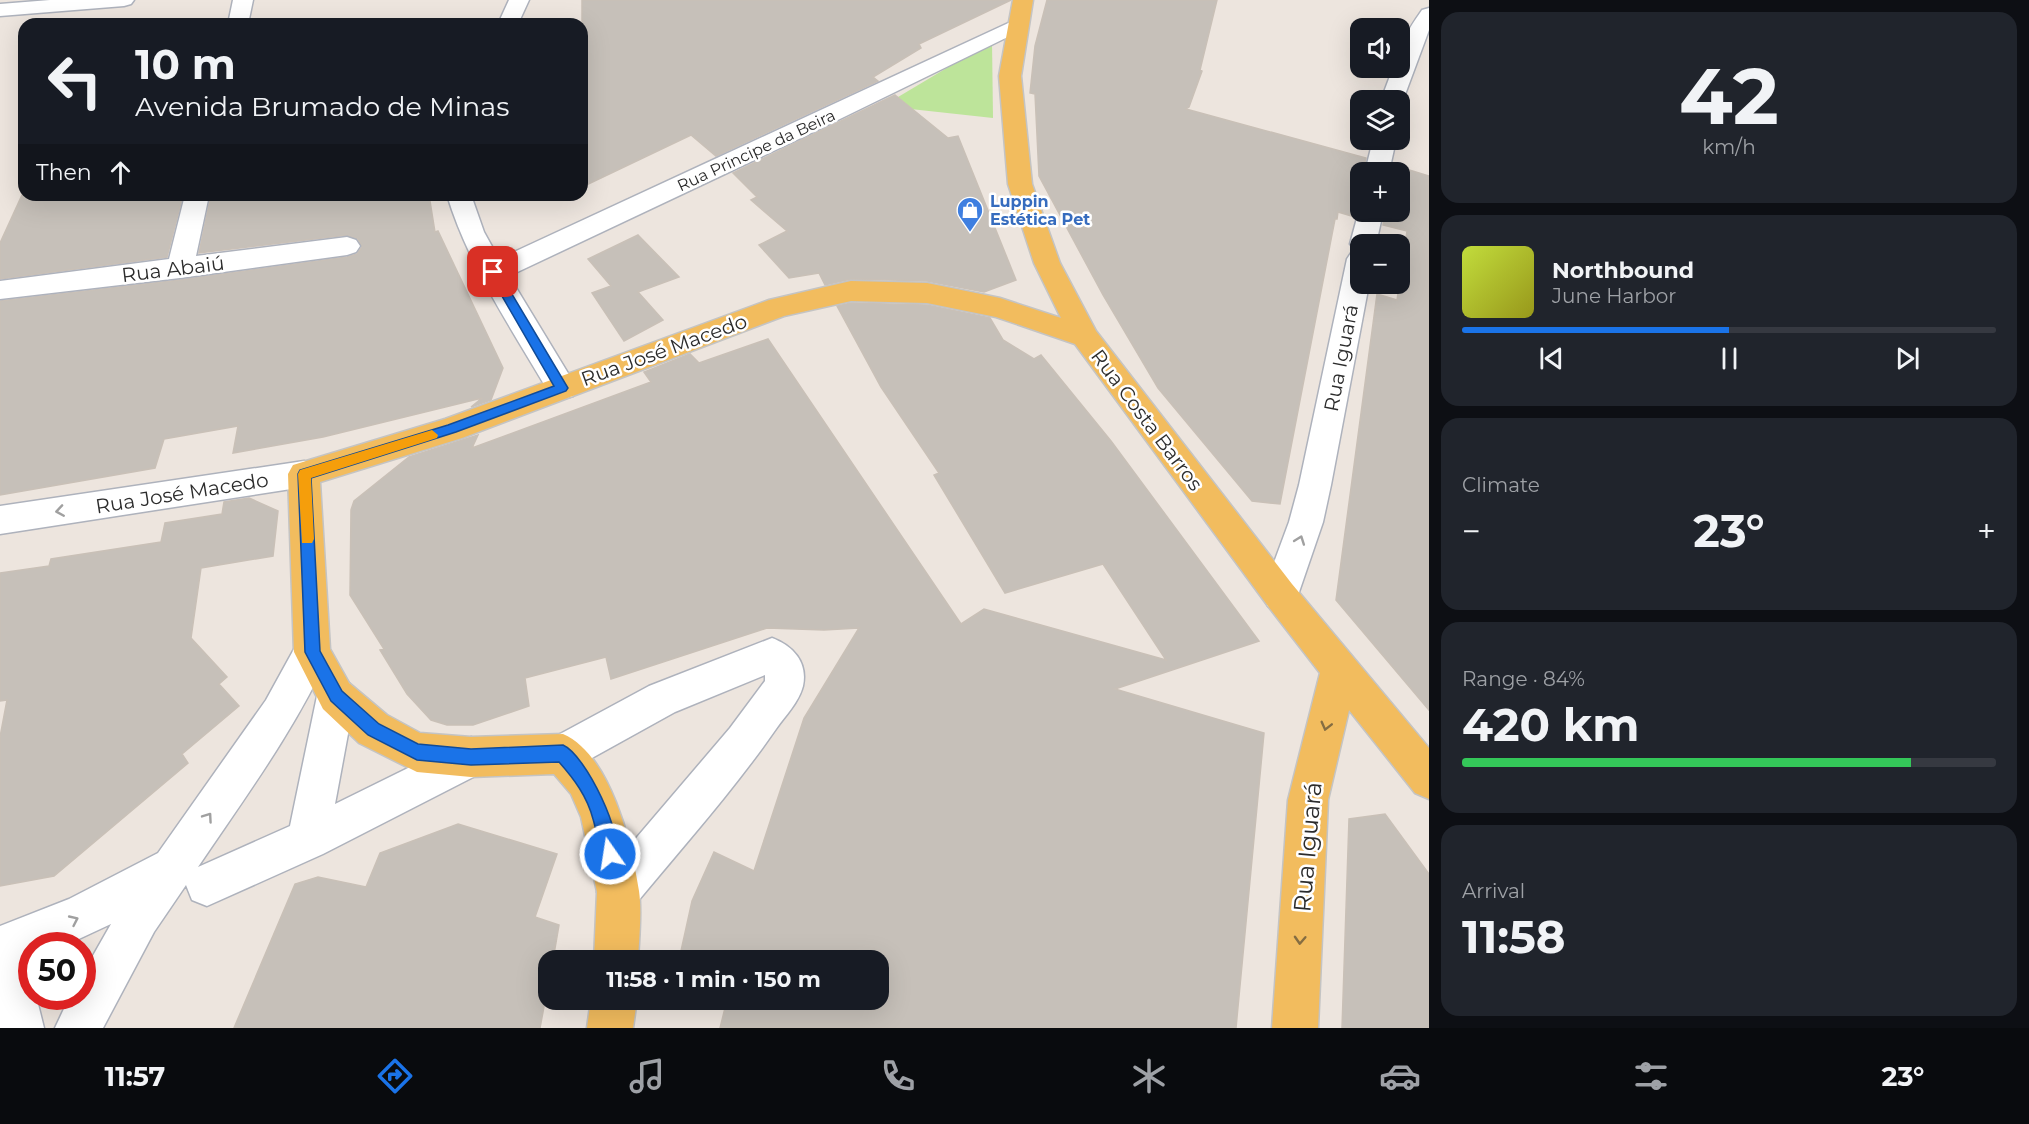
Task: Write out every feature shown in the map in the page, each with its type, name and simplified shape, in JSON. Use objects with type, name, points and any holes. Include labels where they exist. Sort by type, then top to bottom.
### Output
[{"type":"main road","name":"Rua Costa Barros","points":[[1023,0],[1010,76],[1020,184],[1047,263],[1085,337],[1280,595],[1429,779]]},
{"type":"main road","name":"Rua José Macedo","points":[[304,474],[451,429],[779,307],[850,291],[927,293],[1000,308],[1085,337]]},
{"type":"main road","points":[[304,474],[312,652],[336,696],[373,729],[417,752],[471,757],[563,753],[585,780],[601,816],[618,892],[616,950]]},
{"type":"main road","name":"Rua Iguará","points":[[1295,1028],[1308,800],[1340,669]]},
{"type":"main road","points":[[610,1028],[612,1010]]},
{"type":"street","points":[[0,10],[124,0]]},
{"type":"street","points":[[239,18],[243,0]]},
{"type":"street","points":[[511,18],[519,0]]},
{"type":"street","points":[[1395,90],[1414,38],[1429,14]]},
{"type":"street","name":"Rua Principe da Beira","points":[[493,272],[793,133],[1017,25]]},
{"type":"street","points":[[180,269],[196,201]]},
{"type":"street","points":[[461,201],[471,232],[562,388]]},
{"type":"street","name":"Rua Abaiú","points":[[0,290],[180,269],[347,246]]},
{"type":"street","name":"Rua Iguará","points":[[1280,595],[1306,522],[1315,485],[1353,294]]},
{"type":"street","name":"Rua José Macedo","points":[[0,520],[304,474]]},
{"type":"street","points":[[78,1028],[140,917],[190,875],[312,652]]},
{"type":"street","points":[[563,753],[662,699],[772,655],[784,666],[784,686],[744,742],[618,892]]},
{"type":"street","points":[[308,839],[336,696]]},
{"type":"street","points":[[0,948],[61,927],[113,902],[190,875],[308,839],[471,757]]},
{"type":"street","points":[[0,971],[11,989],[21,1028]]},
{"type":"green space","points":[[992,41],[993,118],[883,106]]},
{"type":"building","points":[[582,0],[1011,0],[919,44],[921,48],[873,77],[878,81],[716,156],[691,135],[588,184],[588,18],[582,18]]},
{"type":"building","points":[[1047,0],[1217,0],[1200,70],[1202,71],[1189,107],[1186,109],[1366,158],[1365,162],[1350,162],[1350,216],[1338,212],[1337,219],[1335,219],[1280,504],[1252,501],[1158,388],[1103,295],[1039,176],[1035,94],[1030,93],[1035,46]]},
{"type":"building","points":[[895,95],[948,138],[958,136],[1016,280],[984,292],[927,281],[851,279],[825,285],[819,273],[789,278],[759,245],[787,231],[751,200],[757,197],[733,173]]},
{"type":"building","points":[[1410,170],[1429,176],[1429,710],[1336,600],[1377,294],[1397,300],[1398,294],[1410,294],[1410,234],[1407,234],[1407,231],[1383,225],[1383,222],[1410,222]]},
{"type":"building","points":[[19,201],[181,201],[167,257],[0,279],[0,243]]},
{"type":"building","points":[[210,201],[430,201],[435,232],[438,231],[503,368],[491,400],[471,407],[482,398],[323,437],[233,453],[238,426],[164,439],[155,468],[0,495],[0,301],[180,280],[347,257],[357,254],[362,247],[358,239],[347,235],[199,253]]},
{"type":"building","points":[[638,235],[679,277],[638,292],[663,320],[624,341],[592,293],[611,286],[588,259]]},
{"type":"building","points":[[851,303],[927,305],[990,318],[1003,340],[1034,359],[1041,355],[1111,441],[1259,641],[1115,689],[1264,733],[1236,1028],[720,1028],[724,1010],[889,1010],[889,950],[681,950],[692,901],[714,852],[754,871],[804,718],[859,628],[824,630],[767,628],[611,679],[606,657],[525,678],[529,706],[473,725],[447,725],[431,720],[407,694],[380,650],[384,649],[350,595],[351,510],[354,501],[409,457],[478,435],[472,448],[651,382],[644,372],[690,354],[699,363],[768,339],[961,624],[984,609],[1166,660],[1103,564],[1005,593],[934,475],[939,473],[881,387],[837,306]]},
{"type":"building","points":[[249,498],[278,511],[273,556],[201,568],[191,638],[227,677],[219,684],[239,706],[182,754],[188,763],[54,876],[0,886],[0,737],[7,700],[0,701],[0,573],[49,566],[51,559],[161,542],[165,523],[222,514],[224,502]]},
{"type":"building","points":[[1385,814],[1429,874],[1429,1028],[1342,1028],[1349,819]]},
{"type":"building","points":[[458,824],[557,854],[535,917],[559,925],[555,950],[538,950],[538,1010],[543,1010],[540,1028],[234,1028],[295,884],[318,877],[366,887],[380,853]]},
{"type":"slow traffic","points":[[307,539],[304,474],[432,435]]},
{"type":"place","name":"Luppin Estética Pet","points":[[970,233]]},
{"type":"route","points":[[493,272],[562,388],[451,429],[304,474],[312,652],[336,696],[373,729],[417,752],[471,757],[563,753],[585,780],[601,816],[610,854]]}]
